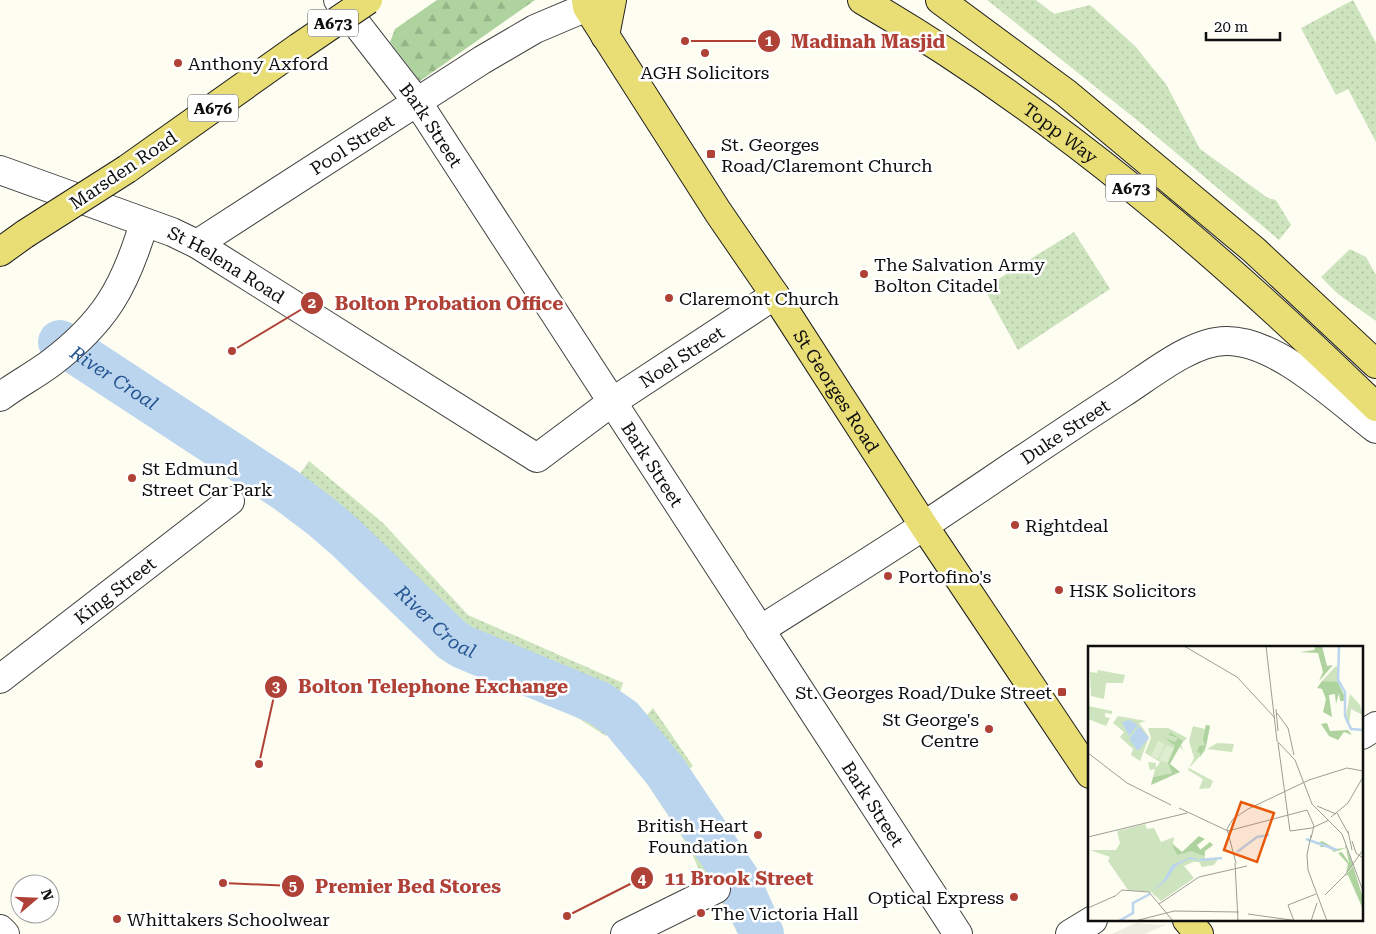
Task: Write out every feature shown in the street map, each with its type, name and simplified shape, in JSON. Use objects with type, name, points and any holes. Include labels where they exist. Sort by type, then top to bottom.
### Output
[{"type":"main road","name":"Marsden Road","points":[[0,252],[127,169],[368,0]]},
{"type":"main road","name":"Topp Way","points":[[862,0],[922,34],[1028,107],[1175,221],[1291,324],[1376,407]]},
{"type":"main road","name":"Topp Way","points":[[940,0],[1066,92],[1254,250],[1376,364]]},
{"type":"main road","name":"St Georges Road","points":[[590,2],[605,36],[713,204],[775,295],[924,526],[1088,771]]},
{"type":"main road","points":[[1189,922],[1198,934]]},
{"type":"street","name":"Bark Street","points":[[338,0],[418,103],[958,934]]},
{"type":"street","name":"Pool Street","points":[[197,244],[482,60],[590,2]]},
{"type":"street","name":"St Helena Road","points":[[0,170],[172,232],[197,244],[537,458]]},
{"type":"street","points":[[0,397],[57,358],[101,317],[125,276],[144,223]]},
{"type":"street","name":"Noel Street","points":[[537,458],[612,402],[775,295]]},
{"type":"street","name":"Duke Street","points":[[760,630],[924,526],[1041,445],[1180,356],[1209,343],[1225,341],[1247,342],[1286,361],[1376,429]]},
{"type":"street","name":"King Street","points":[[0,679],[230,502]]},
{"type":"street","points":[[1364,734],[1376,726]]},
{"type":"street","points":[[625,934],[716,889]]},
{"type":"street","points":[[1070,934],[1090,922]]},
{"type":"street","points":[[0,929],[5,934]]},
{"type":"green space","points":[[437,0],[535,0],[420,81],[390,42],[395,29]]},
{"type":"green space","points":[[987,0],[1036,0],[1054,14],[1090,5],[1136,47],[1166,84],[1200,149],[1268,198],[1276,200],[1291,225],[1279,240],[1143,125]]},
{"type":"green space","points":[[1353,0],[1376,43],[1376,142],[1348,89],[1336,95],[1301,28]]},
{"type":"green space","points":[[1074,232],[1110,289],[1018,350],[984,288]]},
{"type":"green space","points":[[1350,249],[1366,257],[1376,275],[1376,321],[1338,294],[1321,277]]},
{"type":"green space","points":[[309,461],[383,523],[468,615],[623,683],[606,736],[520,681],[456,663],[433,649],[322,530],[275,498],[299,475]]},
{"type":"green space","points":[[653,708],[693,766],[688,770],[749,865],[777,934],[738,934],[717,892],[707,889],[690,849],[622,745]]},
{"type":"shaded area","points":[[1136,923],[1167,924],[1145,934],[1111,934]]},
{"type":"waterway","name":"River Croal","points":[[60,342],[286,490],[323,518],[452,640],[463,647],[599,703],[622,719],[665,771],[737,878],[762,934]]},
{"type":"place","name":"Madinah Masjid","points":[[685,41]]},
{"type":"place","name":"AGH Solicitors","points":[[705,53]]},
{"type":"place","name":"Anthony Axford","points":[[178,63]]},
{"type":"place","name":"St. Georges Road/Claremont Church","points":[[711,154]]},
{"type":"place","name":"The Salvation Army Bolton Citadel","points":[[864,274]]},
{"type":"place","name":"Claremont Church","points":[[669,298]]},
{"type":"place","name":"Bolton Probation Office","points":[[232,351]]},
{"type":"place","name":"St Edmund Street Car Park","points":[[132,478]]},
{"type":"place","name":"Rightdeal","points":[[1015,525]]},
{"type":"place","name":"Portofino's","points":[[888,576]]},
{"type":"place","name":"HSK Solicitors","points":[[1059,590]]},
{"type":"place","name":"St. Georges Road/Duke Street","points":[[1062,692]]},
{"type":"place","name":"St George's Centre","points":[[989,729]]},
{"type":"place","name":"Bolton Telephone Exchange","points":[[259,764]]},
{"type":"place","name":"British Heart Foundation","points":[[758,835]]},
{"type":"place","name":"Premier Bed Stores","points":[[223,883]]},
{"type":"place","name":"Optical Express","points":[[1014,897]]},
{"type":"place","name":"The Victoria Hall","points":[[701,913]]},
{"type":"place","name":"11 Brook Street","points":[[567,916]]},
{"type":"place","name":"Whittakers Schoolwear","points":[[117,919]]}]
